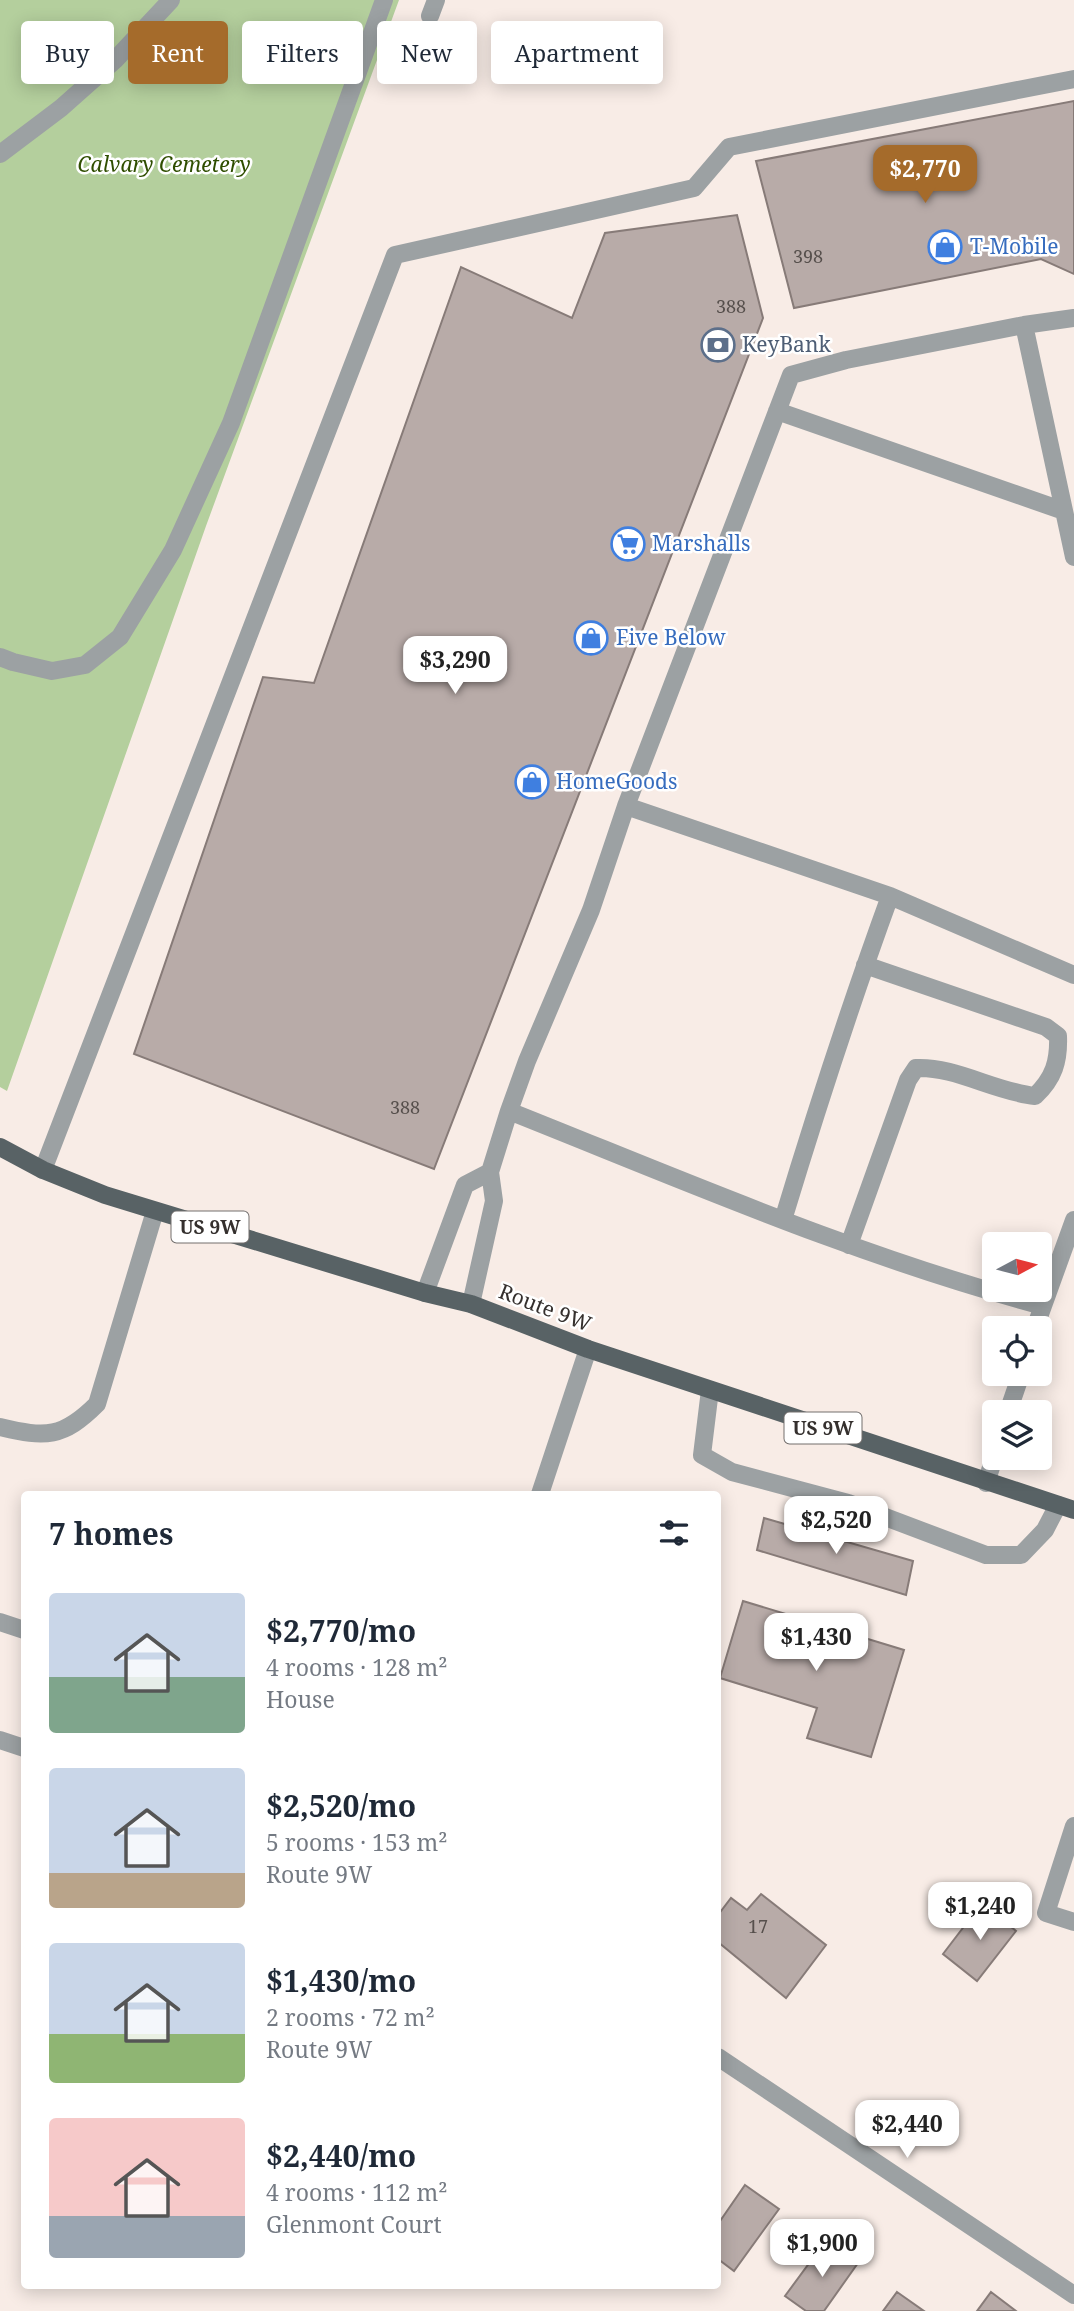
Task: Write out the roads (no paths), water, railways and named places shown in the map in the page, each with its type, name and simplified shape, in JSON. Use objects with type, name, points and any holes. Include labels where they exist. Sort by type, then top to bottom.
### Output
[{"type":"main road","name":"Route 9W","points":[[0,1147],[43,1170],[105,1195],[425,1293],[471,1304],[589,1349],[1066,1508]]},
{"type":"street","points":[[0,154],[61,108],[115,60],[170,0]]},
{"type":"street","points":[[0,657],[52,671],[86,665],[120,637],[173,550],[230,423],[384,0]]},
{"type":"street","points":[[43,1170],[395,255],[694,188],[729,148],[1074,79]]},
{"type":"street","points":[[471,1304],[494,1201],[490,1172],[509,1111],[527,1061],[591,910],[626,806],[790,375],[846,360],[1024,325],[1074,318]]},
{"type":"street","points":[[1024,325],[1074,556]]},
{"type":"street","points":[[777,411],[1064,511]]},
{"type":"street","points":[[626,806],[890,896],[1074,975]]},
{"type":"street","points":[[783,1220],[820,1097],[890,896]]},
{"type":"street","points":[[849,1245],[908,1080],[916,1068],[931,1067],[1015,1094],[1035,1096],[1048,1084],[1059,1055],[1059,1037],[1046,1027],[865,965]]},
{"type":"street","points":[[509,1111],[849,1245],[994,1293],[1043,1306]]},
{"type":"street","points":[[425,1293],[465,1185],[490,1172]]},
{"type":"street","points":[[0,1427],[26,1433],[57,1433],[79,1422],[97,1404],[155,1211]]},
{"type":"street","points":[[1039,1316],[1074,1220]]},
{"type":"street","points":[[541,1491],[589,1349]]},
{"type":"street","points":[[710,1390],[702,1455],[732,1472],[848,1503],[986,1555],[1021,1555],[1066,1508]]},
{"type":"street","points":[[986,1483],[990,1470]]},
{"type":"street","points":[[0,1622],[21,1629]]},
{"type":"street","points":[[0,1740],[21,1747]]},
{"type":"street","points":[[1074,1826],[1046,1913],[1074,1922]]},
{"type":"street","points":[[721,2059],[1074,2295]]},
{"type":"place","name":"T-Mobile","points":[[945,247]]},
{"type":"place","name":"KeyBank","points":[[718,345]]},
{"type":"place","name":"Marshalls","points":[[628,544]]},
{"type":"place","name":"Five Below","points":[[591,638]]},
{"type":"place","name":"HomeGoods","points":[[532,782]]},
{"type":"park label","name":"Calvary Cemetery","points":[[164,165]]}]
